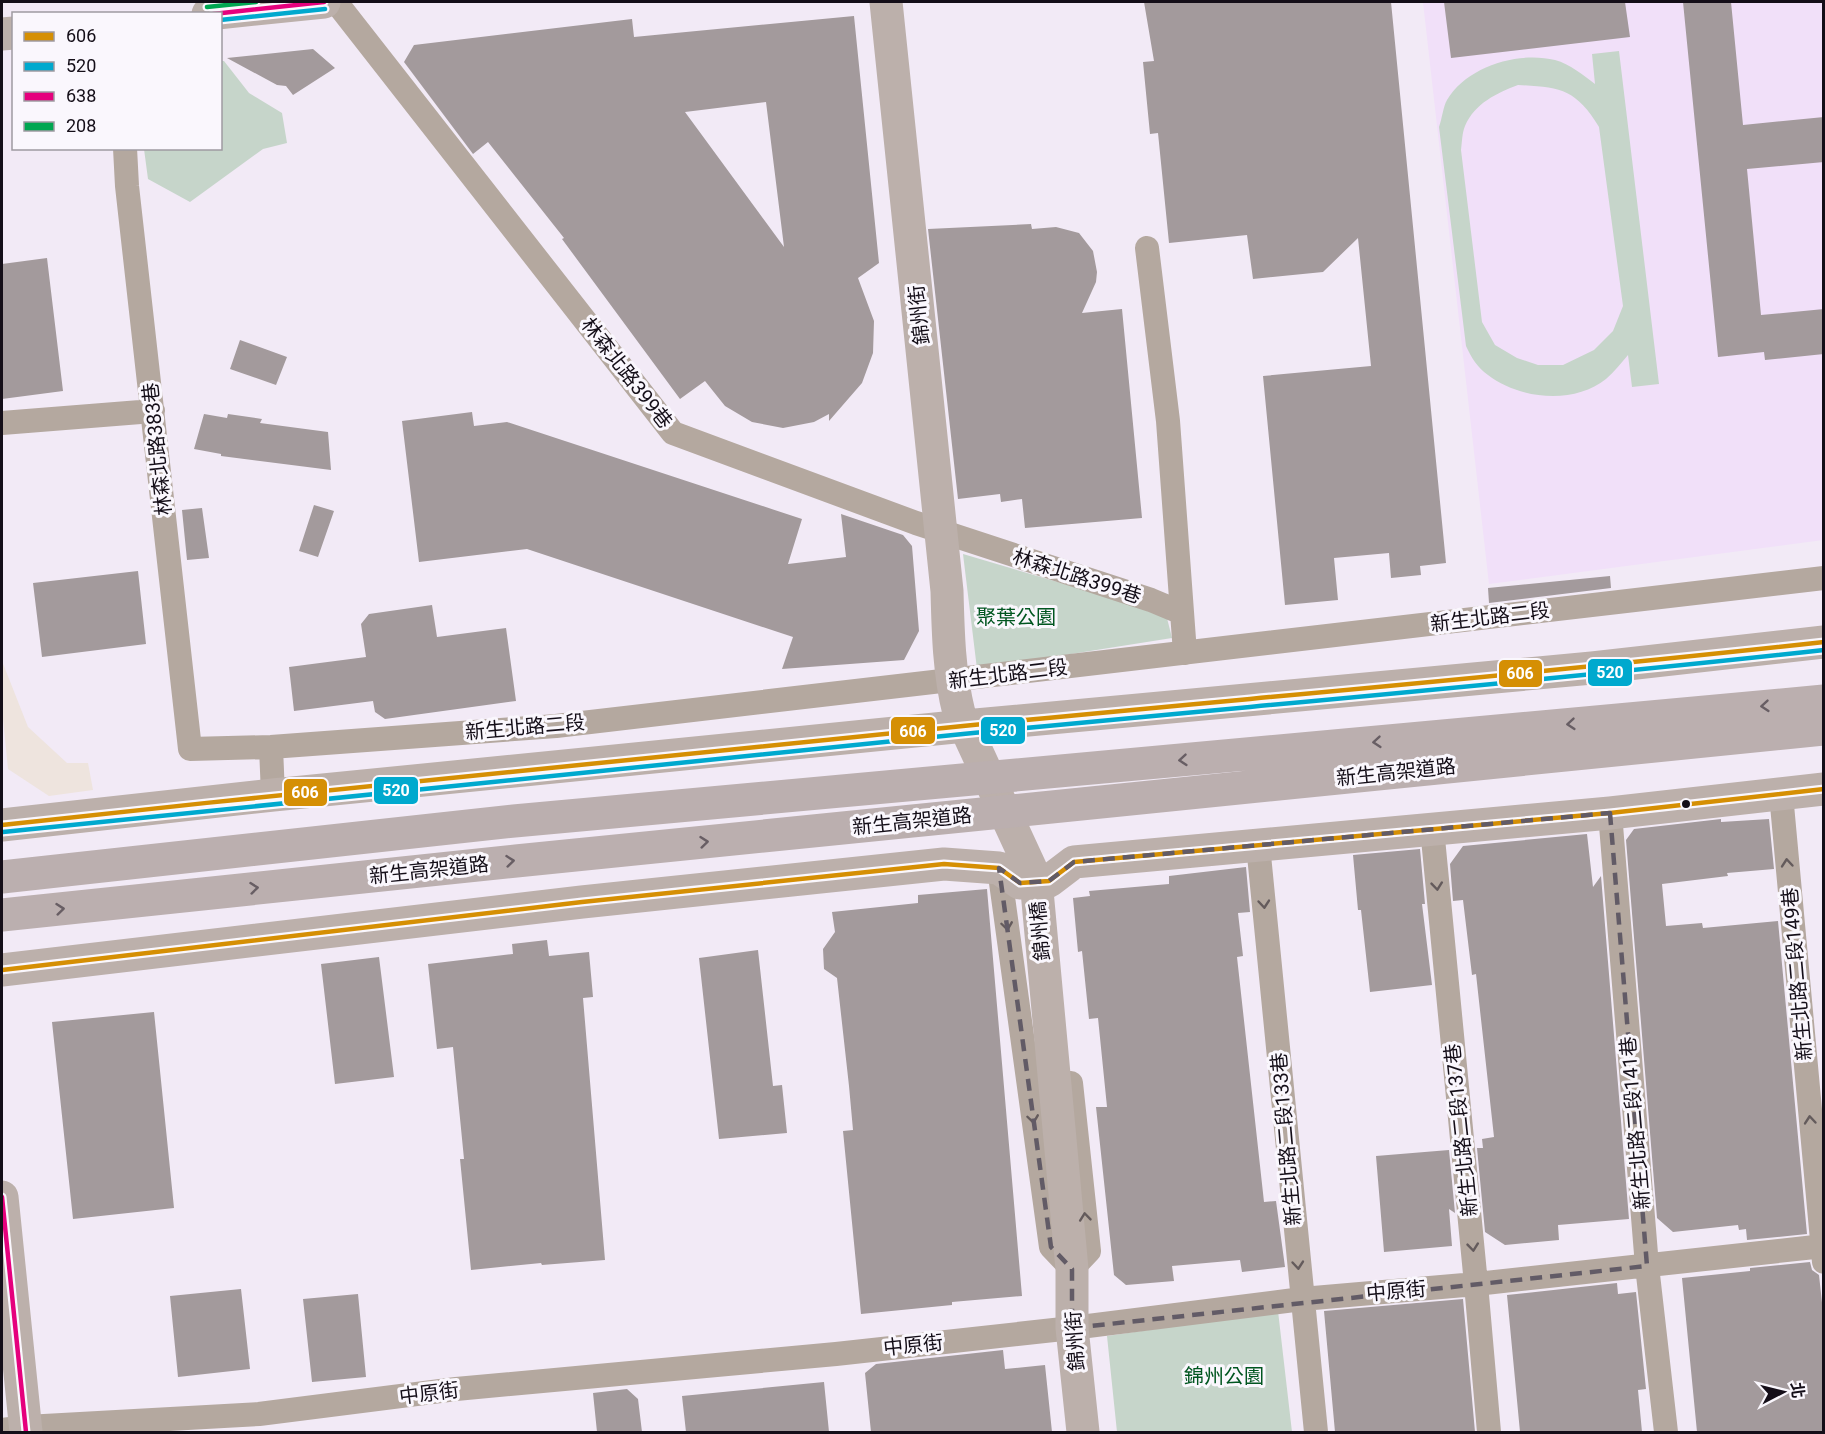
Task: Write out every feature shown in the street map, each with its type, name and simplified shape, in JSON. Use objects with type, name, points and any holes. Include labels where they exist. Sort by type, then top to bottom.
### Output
[{"type":"highway","name":"新生高架道路","points":[[2,877],[526,819],[1824,701]]},
{"type":"highway","name":"新生高架道路","points":[[2,915],[1824,729]]},
{"type":"street","points":[[222,13],[324,2]]},
{"type":"street","name":"林森北路399巷","points":[[336,2],[674,433],[916,523],[1151,600],[1182,613]]},
{"type":"street","name":"錦州街","points":[[886,2],[938,498],[947,591],[948,629]]},
{"type":"street","name":"林森北路383巷","points":[[125,150],[127,186],[190,749]]},
{"type":"street","points":[[1147,248],[1168,421],[1185,654]]},
{"type":"street","points":[[2,423],[153,411]]},
{"type":"street","name":"新生北路二段","points":[[190,749],[271,747],[556,726],[1824,578]]},
{"type":"street","name":"錦州橋","points":[[948,629],[955,697],[962,719],[1036,880],[1071,1259]]},
{"type":"street","points":[[2,825],[962,719],[1592,668],[1824,642]]},
{"type":"street","points":[[271,747],[273,795]]},
{"type":"street","points":[[2,970],[582,902],[944,864],[999,868],[1020,883],[1049,881],[1074,862],[1610,813],[1824,789]]},
{"type":"street","name":"新生北路二段149巷","points":[[1781,794],[1823,1251]]},
{"type":"street","name":"新生北路二段141巷","points":[[1610,813],[1647,1266],[1666,1432]]},
{"type":"street","name":"新生北路二段137巷","points":[[1432,828],[1489,1432]]},
{"type":"street","name":"新生北路二段133巷","points":[[1258,845],[1316,1432]]},
{"type":"street","points":[[999,868],[1051,1247],[1071,1259],[1089,1251],[1049,881]]},
{"type":"street","points":[[2,1197],[18,1430]]},
{"type":"street","name":"中原街","points":[[18,1430],[259,1414],[456,1389],[636,1374],[1072,1328],[1302,1299],[1823,1251]]},
{"type":"street","name":"錦州街","points":[[1071,1259],[1072,1328],[1083,1432]]},
{"type":"highlighted area","points":[[1610,813],[1647,1266],[1072,1328],[1072,1269],[1051,1247],[999,868],[1020,883],[1049,881],[1074,862]]},
{"type":"shaded area","points":[[1423,2],[1823,2],[1823,540],[1489,584]]},
{"type":"shaded area","points":[[2,661],[28,727],[67,763],[88,763],[93,790],[49,796],[8,769],[2,709]]},
{"type":"green space","points":[[1619,51],[1659,384],[1632,387],[1628,355],[1606,379],[1593,387],[1578,393],[1563,395],[1531,394],[1501,383],[1488,375],[1475,362],[1466,346],[1439,127],[1447,100],[1467,78],[1480,70],[1510,60],[1541,58],[1566,64],[1595,84],[1592,54]],"holes":[[[1518,85],[1545,87],[1566,92],[1583,105],[1599,127],[1623,306],[1613,331],[1594,350],[1563,365],[1538,365],[1517,358],[1495,345],[1482,322],[1461,150],[1463,135],[1469,118],[1481,105],[1495,95]]]},
{"type":"green space","points":[[222,61],[249,93],[282,113],[287,143],[263,149],[190,202],[148,179],[144,150],[222,150]]},
{"type":"green space","name":"聚葉公園","points":[[963,554],[1166,614],[1172,638],[977,669]]},
{"type":"green space","name":"錦州公園","points":[[1278,1311],[1292,1432],[1117,1432],[1107,1336]]},
{"type":"building","points":[[1144,2],[1391,2],[1446,563],[1420,566],[1421,575],[1391,578],[1389,553],[1334,558],[1338,600],[1285,605],[1263,376],[1371,366],[1358,238],[1323,272],[1253,279],[1247,235],[1169,243],[1158,133],[1150,134],[1143,62],[1154,61]]},
{"type":"building","points":[[1444,2],[1625,2],[1630,37],[1451,58]]},
{"type":"building","points":[[1683,2],[1731,2],[1743,125],[1824,117],[1824,162],[1747,169],[1761,315],[1824,309],[1824,354],[1765,360],[1764,352],[1718,357]]},
{"type":"building","points":[[854,16],[879,263],[858,278],[874,321],[873,353],[862,383],[829,421],[829,414],[814,422],[783,428],[752,422],[725,406],[705,381],[680,399],[562,239],[564,238],[488,142],[473,154],[404,62],[414,45],[632,19],[634,37]],"holes":[[[766,102],[784,247],[685,112]]]},
{"type":"building","points":[[313,49],[335,68],[293,95],[286,86],[277,85],[227,58]]},
{"type":"building","points":[[1031,224],[1032,229],[1056,227],[1079,233],[1093,251],[1097,272],[1096,282],[1082,313],[1122,309],[1142,518],[1025,528],[1022,499],[1001,502],[1000,494],[958,499],[928,229]]},
{"type":"building","points":[[47,258],[63,391],[2,399],[2,264]]},
{"type":"building","points":[[240,340],[287,357],[276,385],[230,369]]},
{"type":"building","points":[[472,412],[474,426],[507,422],[802,519],[788,564],[846,557],[841,514],[903,535],[912,546],[919,631],[904,660],[782,669],[793,637],[527,549],[419,562],[402,421]]},
{"type":"building","points":[[204,414],[227,418],[228,414],[262,419],[260,423],[328,432],[331,470],[221,456],[221,454],[194,449]]},
{"type":"building","points":[[314,505],[334,511],[318,557],[299,551]]},
{"type":"building","points":[[202,508],[209,558],[187,560],[182,510]]},
{"type":"building","points":[[138,571],[146,644],[42,657],[33,583]]},
{"type":"building","points":[[1610,576],[1611,588],[1489,603],[1488,588]]},
{"type":"building","points":[[432,605],[437,637],[506,628],[516,701],[385,719],[375,712],[373,701],[294,711],[289,667],[366,657],[361,624],[369,614]]},
{"type":"building","points":[[1721,819],[1721,822],[1769,819],[1774,869],[1727,873],[1728,876],[1662,884],[1666,926],[1702,923],[1703,928],[1778,921],[1807,1234],[1747,1240],[1746,1229],[1739,1230],[1738,1225],[1673,1232],[1657,1218],[1626,840],[1634,829]]},
{"type":"building","points":[[1587,834],[1593,887],[1601,876],[1629,1219],[1558,1225],[1559,1240],[1505,1245],[1485,1232],[1477,1148],[1483,1148],[1482,1139],[1494,1137],[1476,974],[1472,975],[1463,900],[1453,901],[1450,864],[1463,846]]},
{"type":"building","points":[[1420,849],[1425,904],[1422,904],[1432,985],[1370,992],[1361,910],[1358,910],[1353,855]]},
{"type":"building","points":[[1246,867],[1250,912],[1238,913],[1243,956],[1237,957],[1264,1202],[1276,1201],[1285,1267],[1242,1272],[1240,1260],[1172,1266],[1174,1281],[1126,1285],[1114,1275],[1096,1107],[1107,1107],[1098,1018],[1089,1019],[1082,951],[1078,952],[1073,898],[1090,896],[1089,891],[1169,884],[1169,876]]},
{"type":"building","points":[[987,889],[1022,1296],[952,1302],[952,1305],[861,1314],[843,1131],[853,1130],[849,1086],[837,978],[824,969],[823,949],[835,932],[832,912],[918,903],[918,895]]},
{"type":"building","points":[[547,940],[549,956],[589,952],[593,997],[583,998],[605,1260],[471,1270],[460,1159],[464,1159],[453,1047],[437,1049],[428,964],[513,954],[512,944]]},
{"type":"building","points":[[758,950],[773,1086],[782,1085],[787,1133],[719,1139],[699,958]]},
{"type":"building","points":[[379,957],[394,1077],[335,1084],[321,964]]},
{"type":"building","points":[[154,1012],[174,1208],[73,1219],[52,1022]]},
{"type":"building","points":[[1449,1150],[1455,1213],[1449,1209],[1452,1246],[1384,1252],[1376,1156]]},
{"type":"building","points":[[1810,1262],[1812,1270],[1819,1275],[1824,1321],[1824,1432],[1697,1432],[1682,1278]]},
{"type":"building","points":[[1617,1283],[1618,1294],[1636,1292],[1646,1389],[1638,1390],[1642,1432],[1520,1432],[1507,1295]]},
{"type":"building","points":[[241,1289],[250,1369],[178,1377],[170,1296]]},
{"type":"building","points":[[358,1294],[366,1377],[312,1382],[303,1299]]},
{"type":"building","points":[[1463,1299],[1475,1432],[1335,1432],[1324,1311]]},
{"type":"building","points":[[1003,1350],[1005,1369],[1045,1365],[1052,1432],[871,1432],[865,1373],[876,1364]]},
{"type":"building","points":[[824,1382],[829,1432],[686,1432],[682,1396]]},
{"type":"building","points":[[627,1389],[638,1399],[642,1432],[597,1432],[593,1393]]},
{"type":"transit line","name":"208","points":[[207,7],[256,2]]},
{"type":"transit line","name":"638","points":[[222,13],[324,2]]},
{"type":"transit line","name":"520","points":[[222,20],[325,9]]},
{"type":"transit line","name":"606","points":[[2,825],[362,786],[1824,642]]},
{"type":"transit line","name":"520","points":[[3,832],[603,769],[1824,650]]},
{"type":"transit line","name":"606","points":[[2,970],[582,902],[944,864],[999,868],[1020,883],[1049,881],[1074,862],[1610,813],[1824,789]]},
{"type":"transit line","name":"638","points":[[2,1197],[26,1432]]}]
